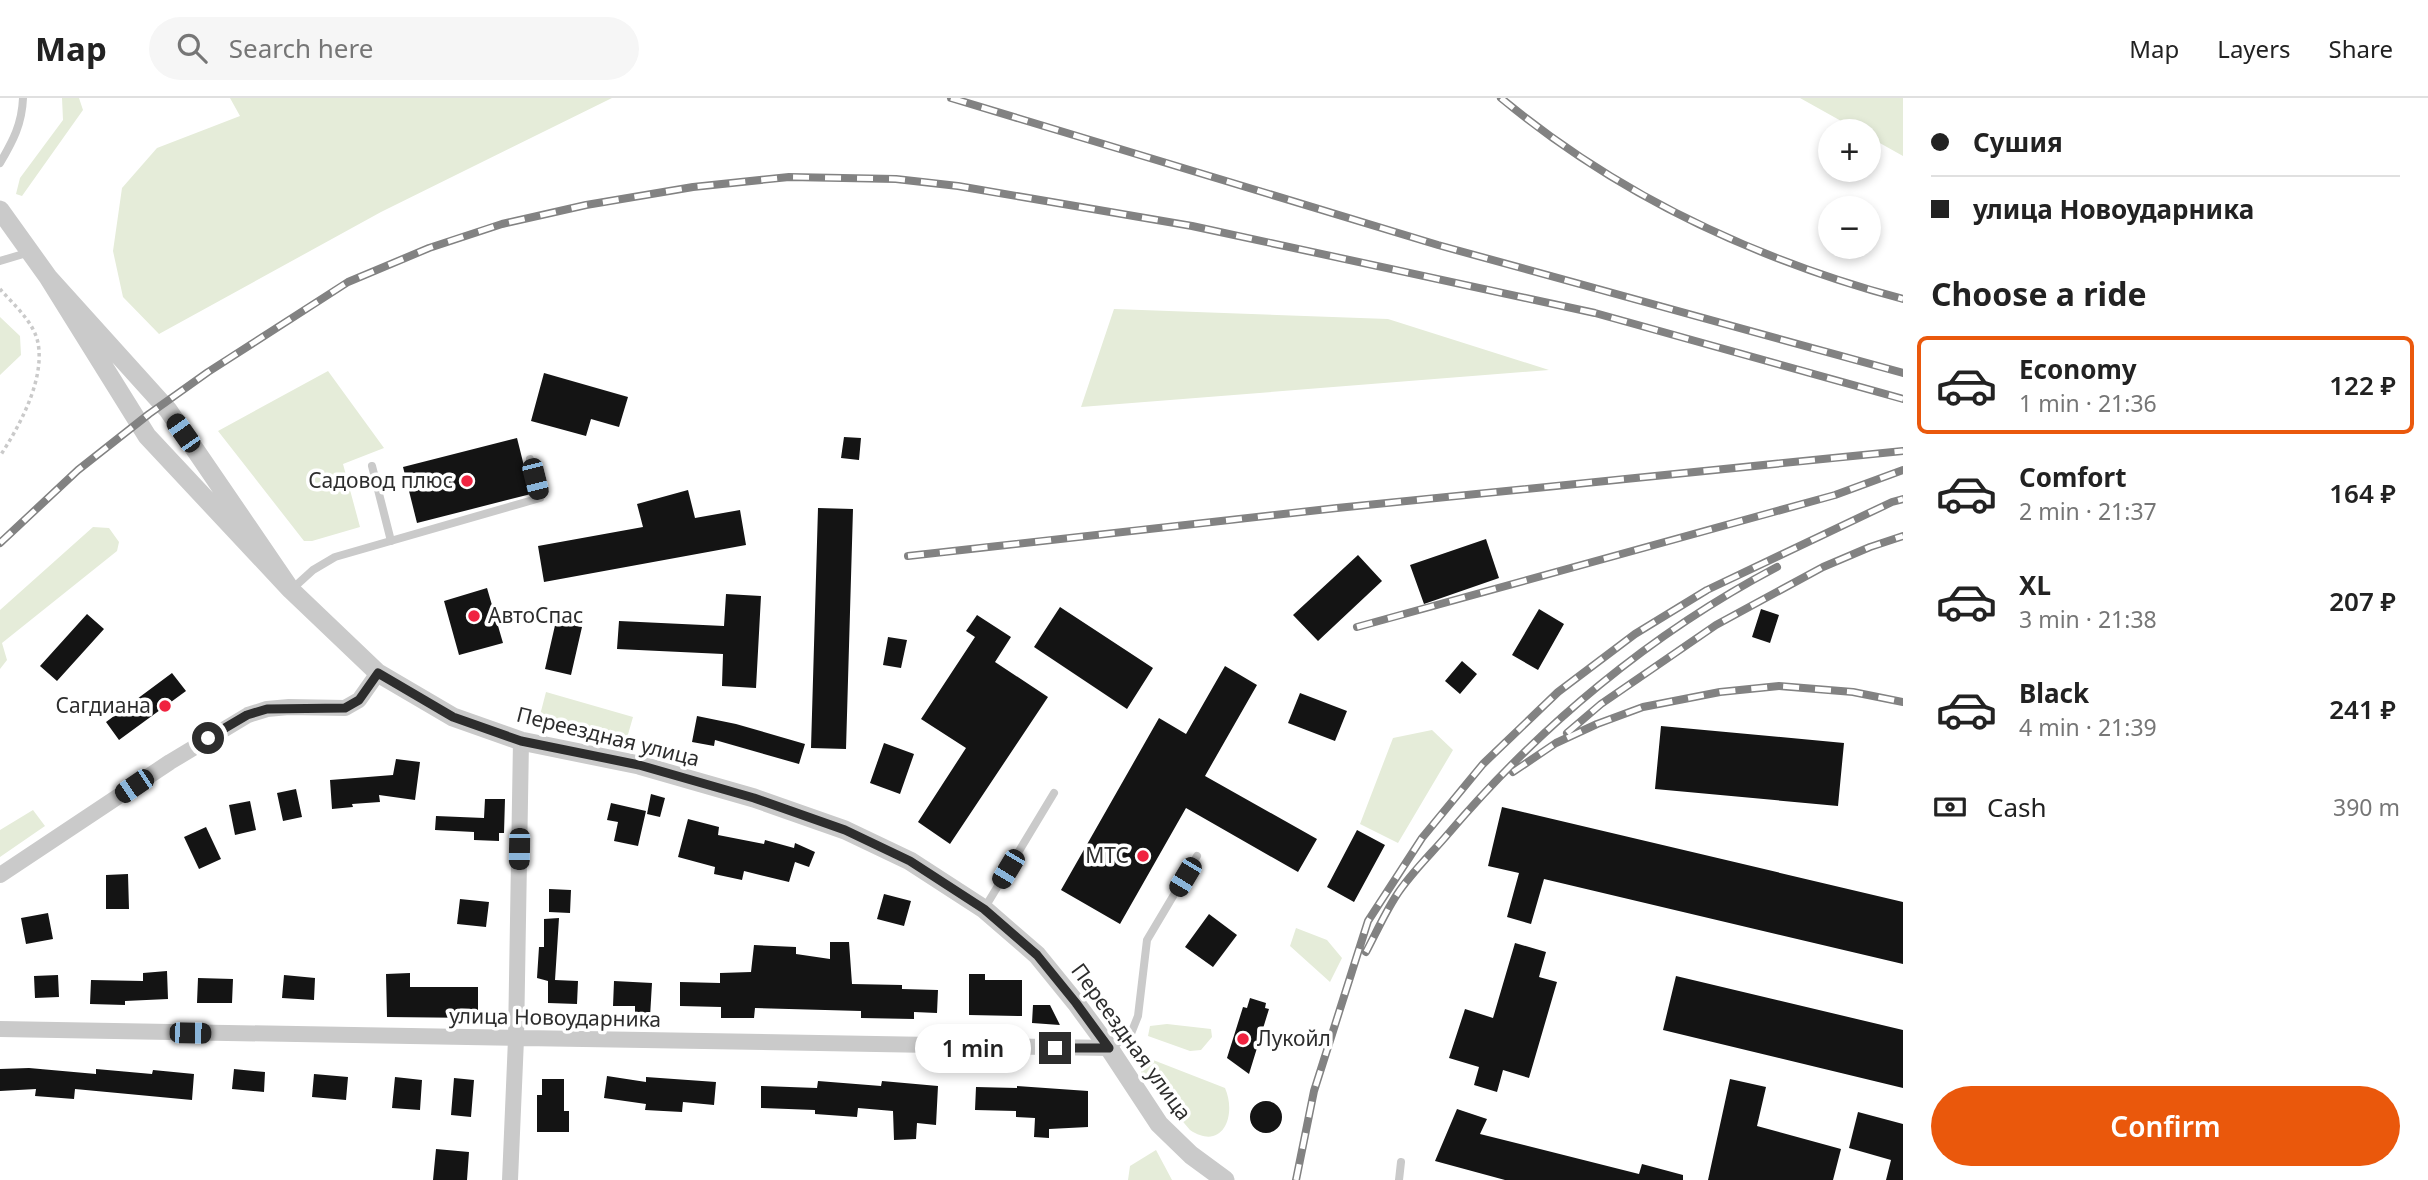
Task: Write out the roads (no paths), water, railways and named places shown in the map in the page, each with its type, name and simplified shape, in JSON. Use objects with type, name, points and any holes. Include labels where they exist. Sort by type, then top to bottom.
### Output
[{"type":"street","points":[[0,210],[48,277],[147,436],[291,590]]},
{"type":"street","points":[[48,277],[167,410],[291,590]]},
{"type":"street","name":"Переездная улица","points":[[291,590],[378,673],[453,717],[521,741],[639,765],[754,798],[845,830],[910,861],[984,909],[1037,955],[1109,1048],[1159,1124],[1219,1178]]},
{"type":"street","points":[[0,875],[170,762],[247,715],[267,709],[289,707],[345,708],[359,700],[378,673]]},
{"type":"street","points":[[510,1180],[516,1039],[521,741]]},
{"type":"street","name":"улица Новоударника","points":[[0,1029],[1109,1048]]},
{"type":"lane","points":[[0,163],[18,132],[23,115],[23,98]]},
{"type":"lane","points":[[0,261],[30,252]]},
{"type":"lane","points":[[291,590],[313,570],[335,557],[540,498],[530,459]]},
{"type":"lane","points":[[372,466],[391,541]]},
{"type":"lane","points":[[984,909],[1054,793]]},
{"type":"lane","points":[[1109,1048],[1130,1036],[1138,1017],[1147,940],[1197,856]]},
{"type":"lane","points":[[1399,1180],[1401,1162]]},
{"type":"railway","points":[[951,98],[1438,245],[1903,373]]},
{"type":"railway","points":[[1501,98],[1593,165],[1691,220],[1795,265],[1903,299]]},
{"type":"railway","points":[[0,543],[78,470],[149,414],[208,372],[348,282],[429,248],[502,224],[586,205],[693,187],[789,177],[896,179],[958,186],[1192,226],[1595,313],[1903,399]]},
{"type":"railway","points":[[908,556],[1337,508],[1903,451]]},
{"type":"railway","points":[[1357,627],[1835,495],[1903,470]]},
{"type":"railway","points":[[1296,1180],[1314,1091],[1368,921],[1422,838],[1483,764],[1558,692],[1635,634],[1707,590],[1903,499]]},
{"type":"railway","points":[[1567,733],[1601,704],[1716,625],[1823,567],[1903,536]]},
{"type":"railway","points":[[1366,952],[1392,903],[1414,872],[1520,756],[1599,685],[1642,652],[1730,593],[1777,567]]},
{"type":"railway","points":[[1513,772],[1556,743],[1597,724],[1643,707],[1720,692],[1779,686],[1853,692],[1903,702]]},
{"type":"place","name":"Садовод плюс","points":[[467,481]]},
{"type":"place","name":"АвтоСпас","points":[[474,616]]},
{"type":"place","name":"Сагдиана","points":[[165,706]]},
{"type":"place","name":"МТС","points":[[1143,856]]},
{"type":"place","name":"Лукойл","points":[[1243,1039]]}]
